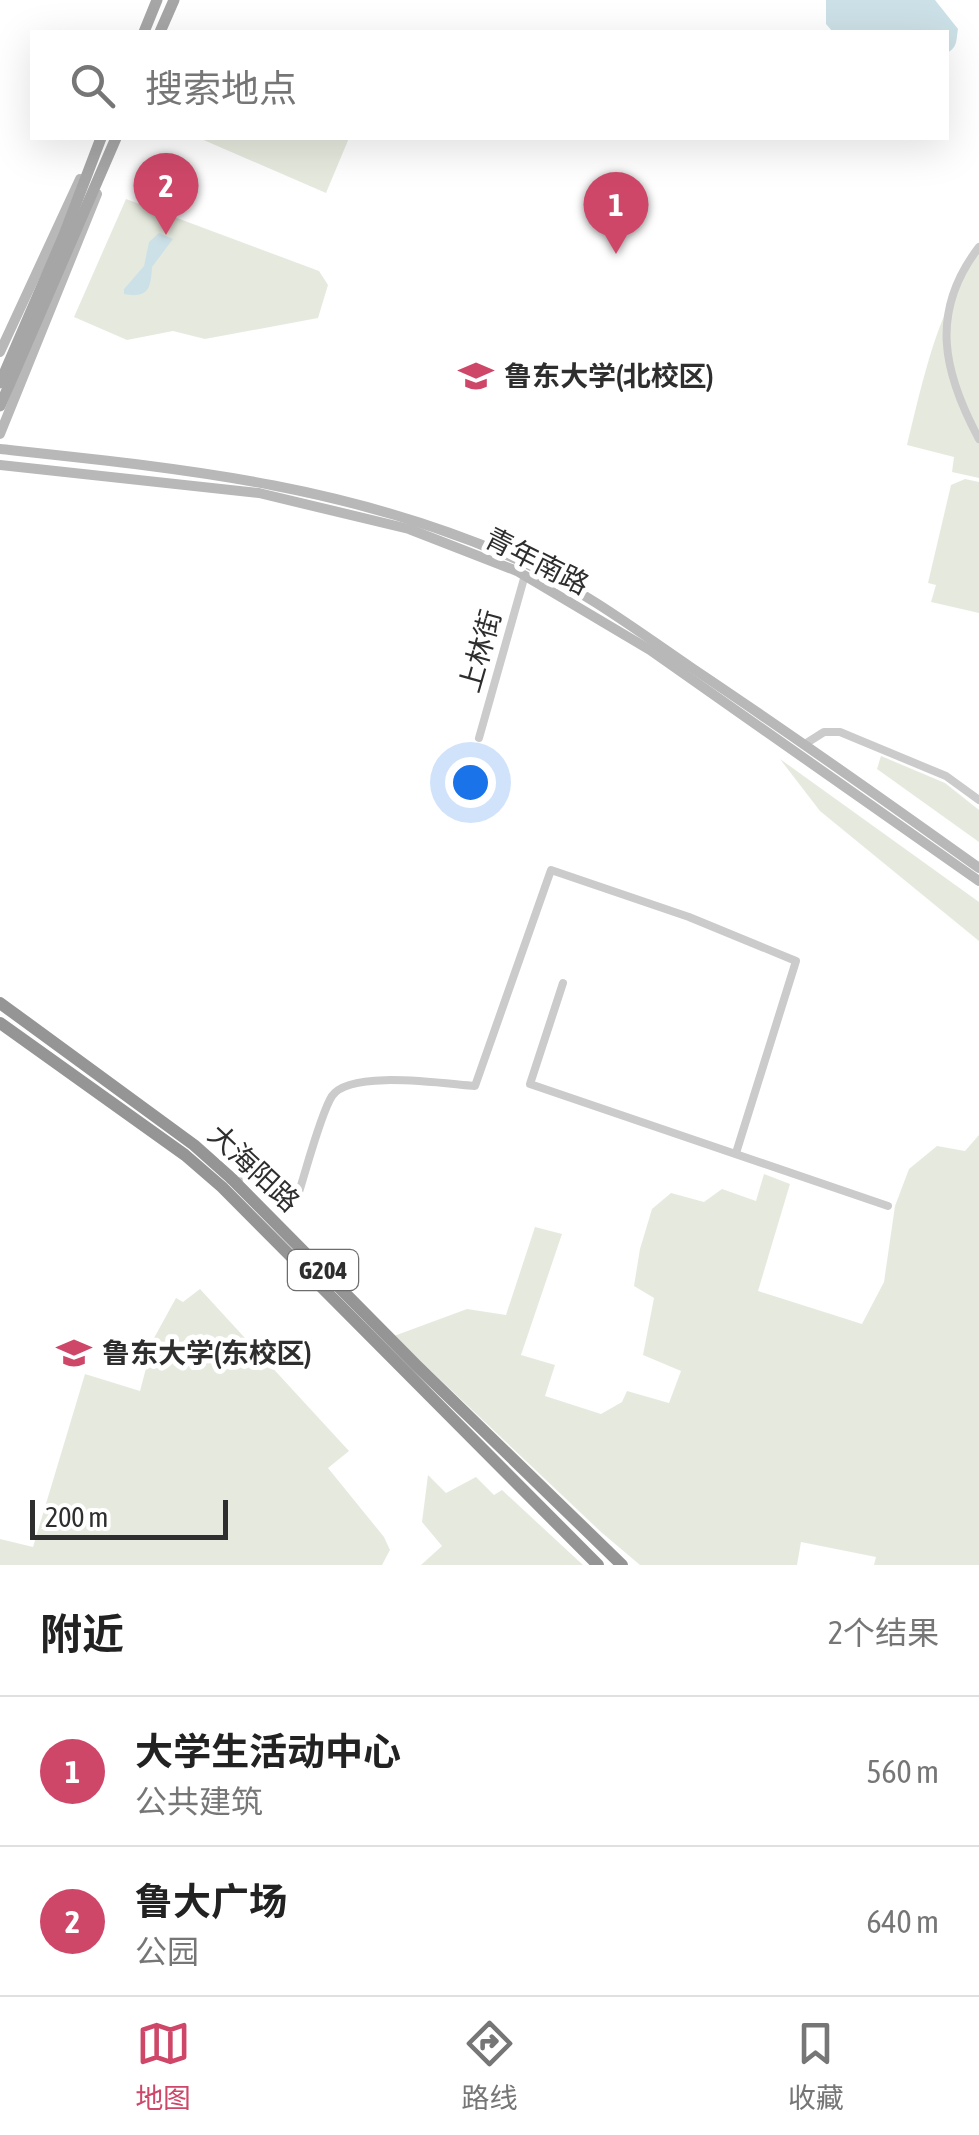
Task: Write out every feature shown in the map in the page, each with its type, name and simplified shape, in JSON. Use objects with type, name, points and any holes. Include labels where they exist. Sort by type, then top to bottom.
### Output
[{"type":"highway","name":"大海阳路","points":[[0,1003],[194,1145],[598,1565]]},
{"type":"highway","name":"大海阳路","points":[[0,1023],[227,1183],[622,1565]]},
{"type":"main road","points":[[145,30],[157,0]]},
{"type":"main road","points":[[161,30],[174,0]]},
{"type":"main road","points":[[0,352],[99,140]]},
{"type":"main road","points":[[0,383],[99,140]]},
{"type":"main road","points":[[0,406],[115,140]]},
{"type":"main road","points":[[0,434],[80,241],[115,140]]},
{"type":"main road","name":"青年南路","points":[[0,449],[261,481],[412,519],[521,562],[559,581],[805,744],[979,868]]},
{"type":"main road","name":"青年南路","points":[[0,465],[221,486],[286,498],[409,529],[525,575],[650,650],[979,880]]},
{"type":"street","points":[[979,247],[956,283],[946,329],[946,359],[979,439]]},
{"type":"street","name":"上林街","points":[[479,738],[525,575]]},
{"type":"street","points":[[805,744],[824,732],[840,732],[946,776],[979,800]]},
{"type":"street","points":[[227,1183],[248,1176],[290,1195],[299,1192],[332,1096],[347,1083],[475,1086],[550,870],[690,917],[796,962],[736,1153]]},
{"type":"street","points":[[562,983],[530,1084],[888,1206]]},
{"type":"shaded area","points":[[826,0],[935,0],[958,29],[956,43],[949,51],[949,30],[831,30],[826,24]]},
{"type":"shaded area","points":[[204,140],[348,140],[326,193]]},
{"type":"shaded area","points":[[126,199],[319,271],[328,285],[318,318],[205,339],[173,331],[127,340],[74,317]]},
{"type":"shaded area","points":[[159,233],[173,239],[152,267],[147,290],[139,295],[124,294],[144,266],[149,242]]},
{"type":"shaded area","points":[[979,253],[979,478],[952,472],[954,457],[907,445],[942,320]]},
{"type":"shaded area","points":[[965,479],[979,482],[979,613],[931,602],[936,585],[928,583],[951,485]]},
{"type":"shaded area","points":[[881,756],[945,783],[979,810],[979,842],[877,769]]},
{"type":"shaded area","points":[[780,759],[979,902],[979,941],[820,811]]},
{"type":"shaded area","points":[[979,1135],[979,1565],[874,1565],[876,1557],[801,1542],[797,1565],[640,1565],[394,1336],[467,1309],[506,1315],[535,1227],[562,1234],[521,1355],[555,1365],[545,1396],[601,1414],[622,1402],[627,1391],[669,1403],[681,1371],[643,1355],[654,1298],[634,1286],[652,1209],[671,1193],[704,1202],[722,1189],[756,1201],[764,1174],[790,1184],[758,1291],[862,1324],[884,1282],[895,1206],[909,1169],[937,1146],[965,1151]]},
{"type":"shaded area","points":[[200,1289],[349,1451],[328,1468],[384,1537],[390,1550],[382,1565],[0,1565],[0,1539],[33,1547],[85,1374],[140,1391],[154,1338],[176,1298],[183,1302]]},
{"type":"shaded area","points":[[428,1475],[446,1493],[476,1477],[494,1495],[502,1490],[583,1565],[421,1565],[442,1546],[422,1522]]},
{"type":"place","name":"鲁大广场","points":[[166,235]]},
{"type":"place","name":"大学生活动中心","points":[[616,254]]},
{"type":"place","name":"鲁东大学(北校区)","points":[[476,376]]},
{"type":"place","name":"鲁东大学(东校区)","points":[[74,1353]]}]
